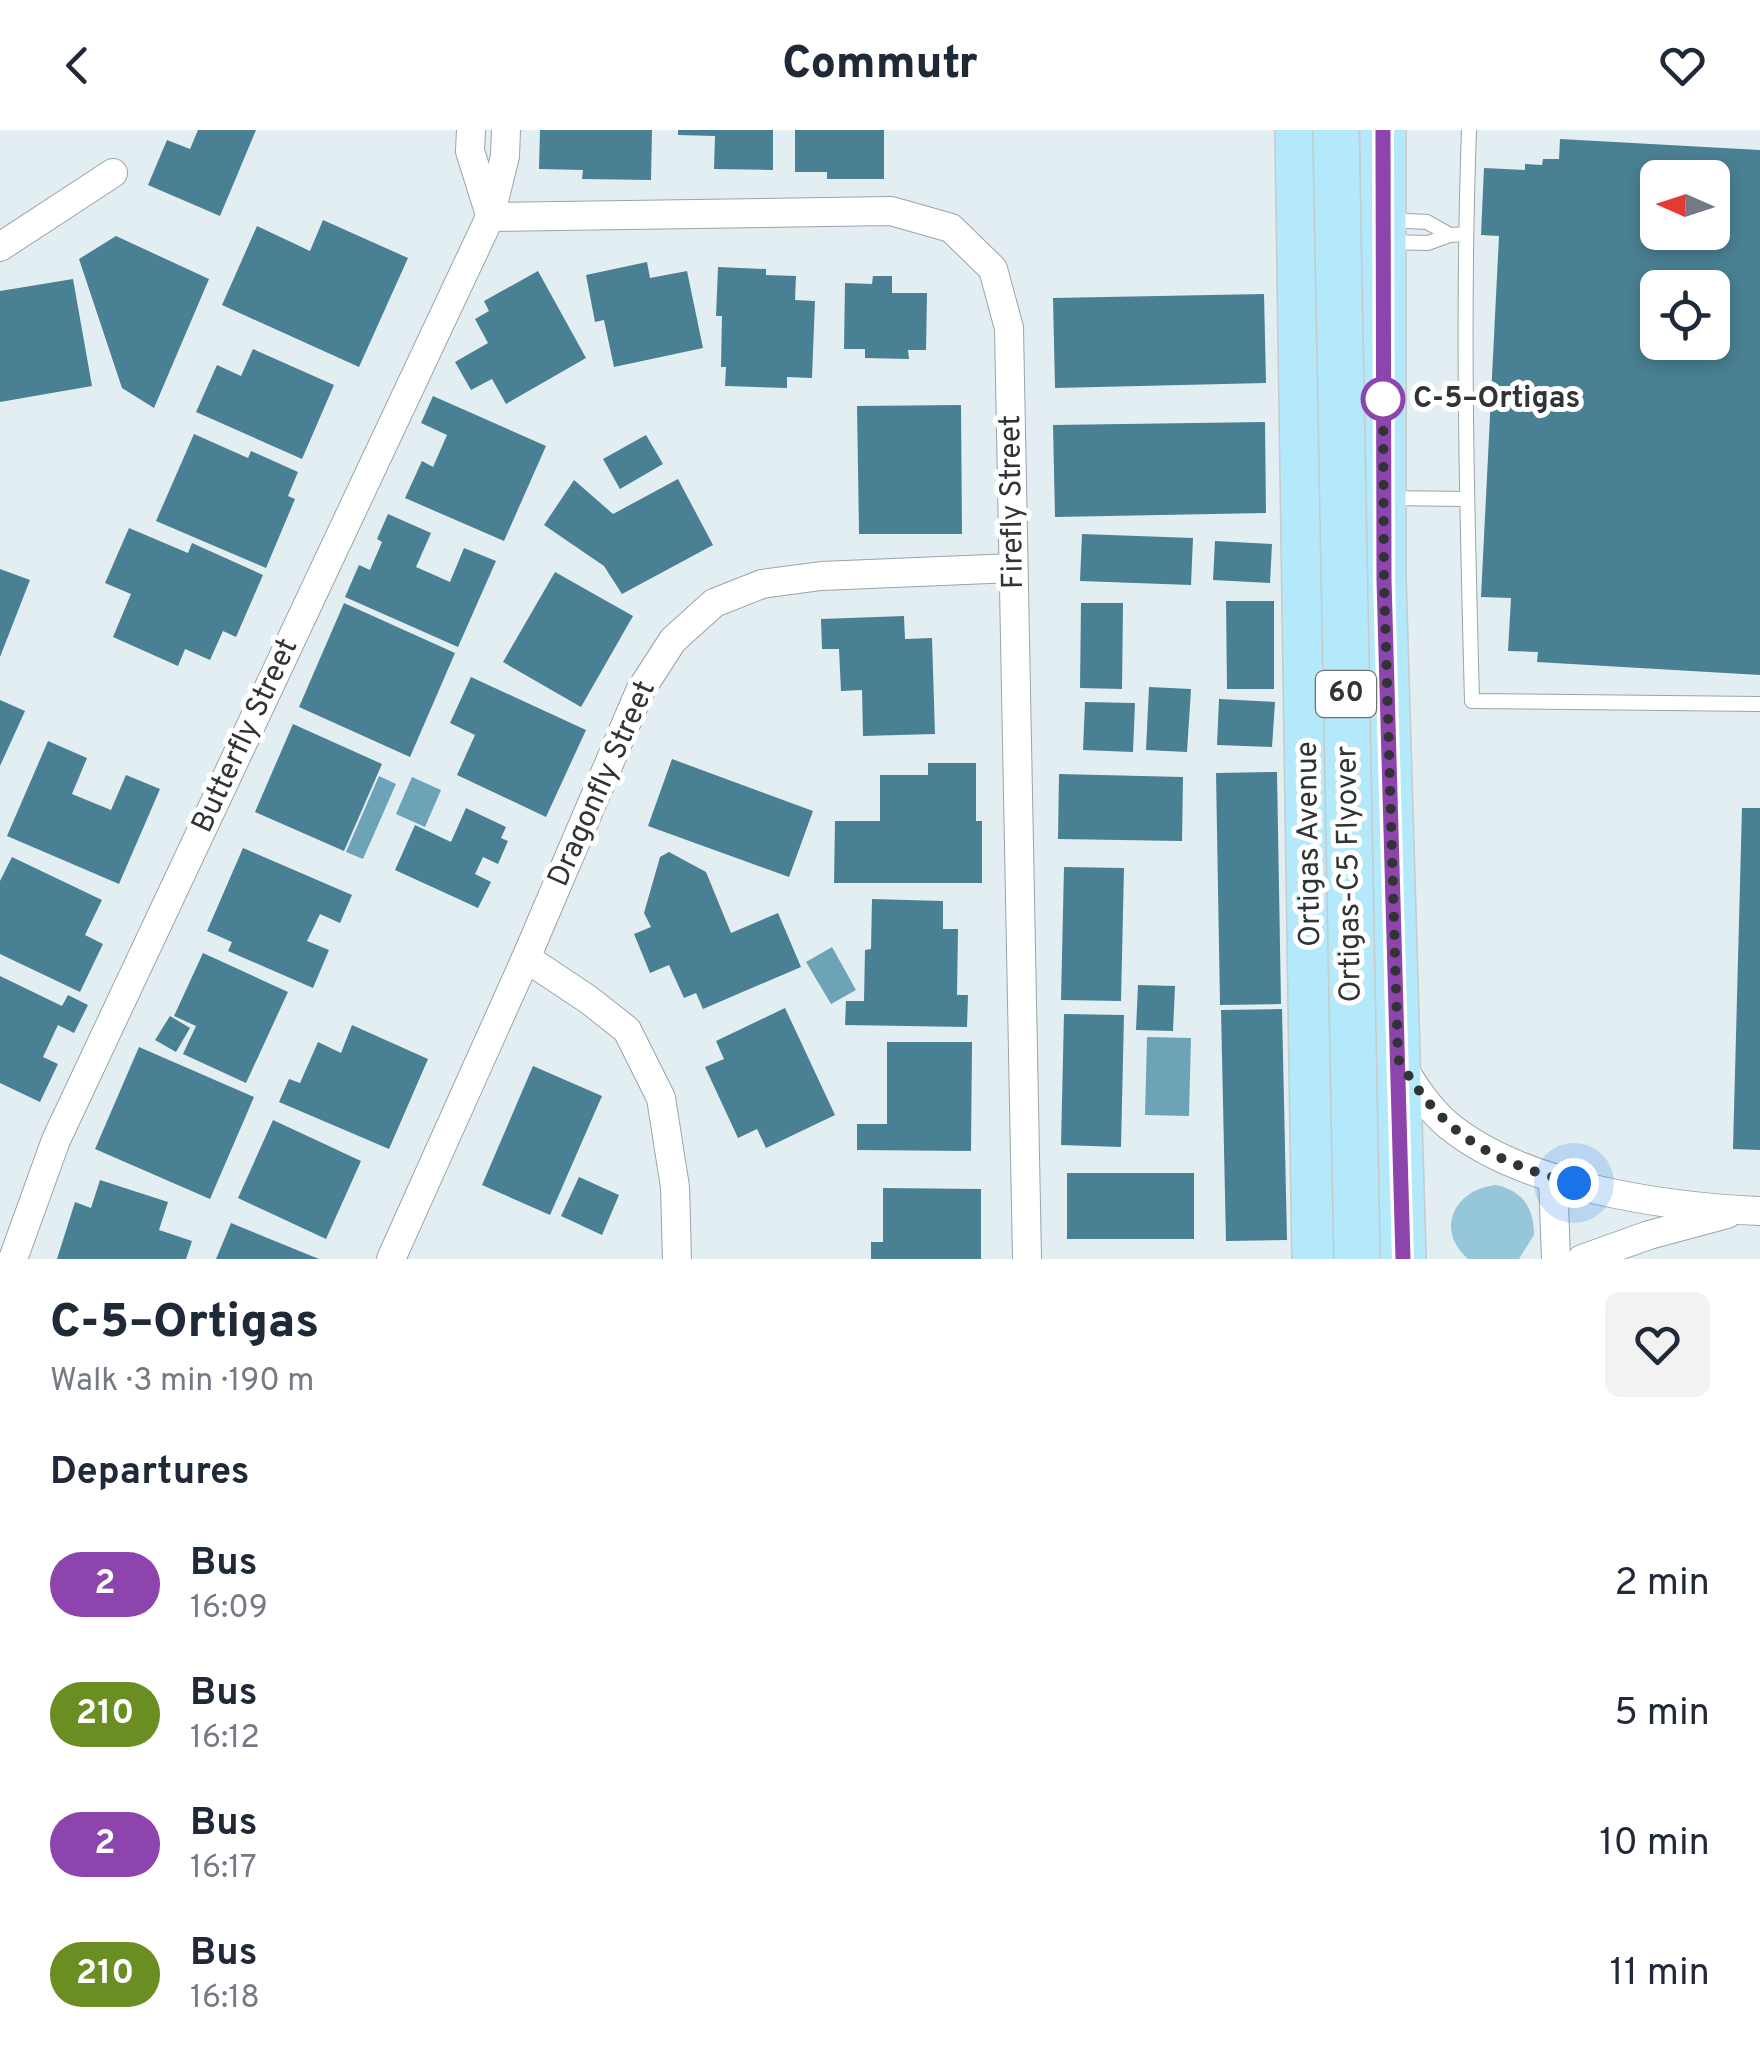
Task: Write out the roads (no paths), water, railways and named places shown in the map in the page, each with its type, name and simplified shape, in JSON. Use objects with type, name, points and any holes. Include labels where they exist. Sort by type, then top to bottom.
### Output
[{"type":"main road","name":"Ortigas Avenue","points":[[1298,130],[1315,1259]]},
{"type":"main road","name":"Ortigas-C5 Flyover","points":[[1336,130],[1357,1259]]},
{"type":"main road","name":"60","points":[[1383,130],[1382,508],[1403,1259]]},
{"type":"main road","points":[[1304,520],[1321,538],[1345,545],[1364,539],[1382,508]]},
{"type":"main road","points":[[1306,583],[1322,562],[1346,555],[1371,566],[1384,580]]},
{"type":"street","points":[[470,130],[470,151],[490,217]]},
{"type":"street","name":"Butterfly Street","points":[[13,1259],[56,1140],[490,217],[505,156],[506,130]]},
{"type":"street","points":[[0,248],[113,174]]},
{"type":"street","name":"Firefly Street","points":[[490,217],[890,210],[951,228],[993,268],[1009,328],[1026,1259]]},
{"type":"street","name":"Dragonfly Street","points":[[391,1259],[640,691],[673,640],[714,603],[762,584],[820,576],[1013,568]]},
{"type":"street","points":[[526,958],[627,1030],[661,1098],[676,1188],[677,1259]]},
{"type":"street","points":[[1398,1059],[1418,1092],[1444,1122],[1508,1162],[1553,1178],[1632,1195],[1751,1210]]},
{"type":"street","points":[[1553,1178],[1556,1259]]},
{"type":"street","points":[[1582,1259],[1649,1235],[1751,1210]]},
{"type":"lane","points":[[1469,130],[1458,234],[1472,701],[1760,704]]},
{"type":"lane","points":[[1384,231],[1428,222],[1458,234]]},
{"type":"lane","points":[[1384,231],[1428,244],[1458,234]]},
{"type":"lane","points":[[1382,508],[1466,499]]},
{"type":"place","name":"C-5–Ortigas","points":[[1383,399]]}]
